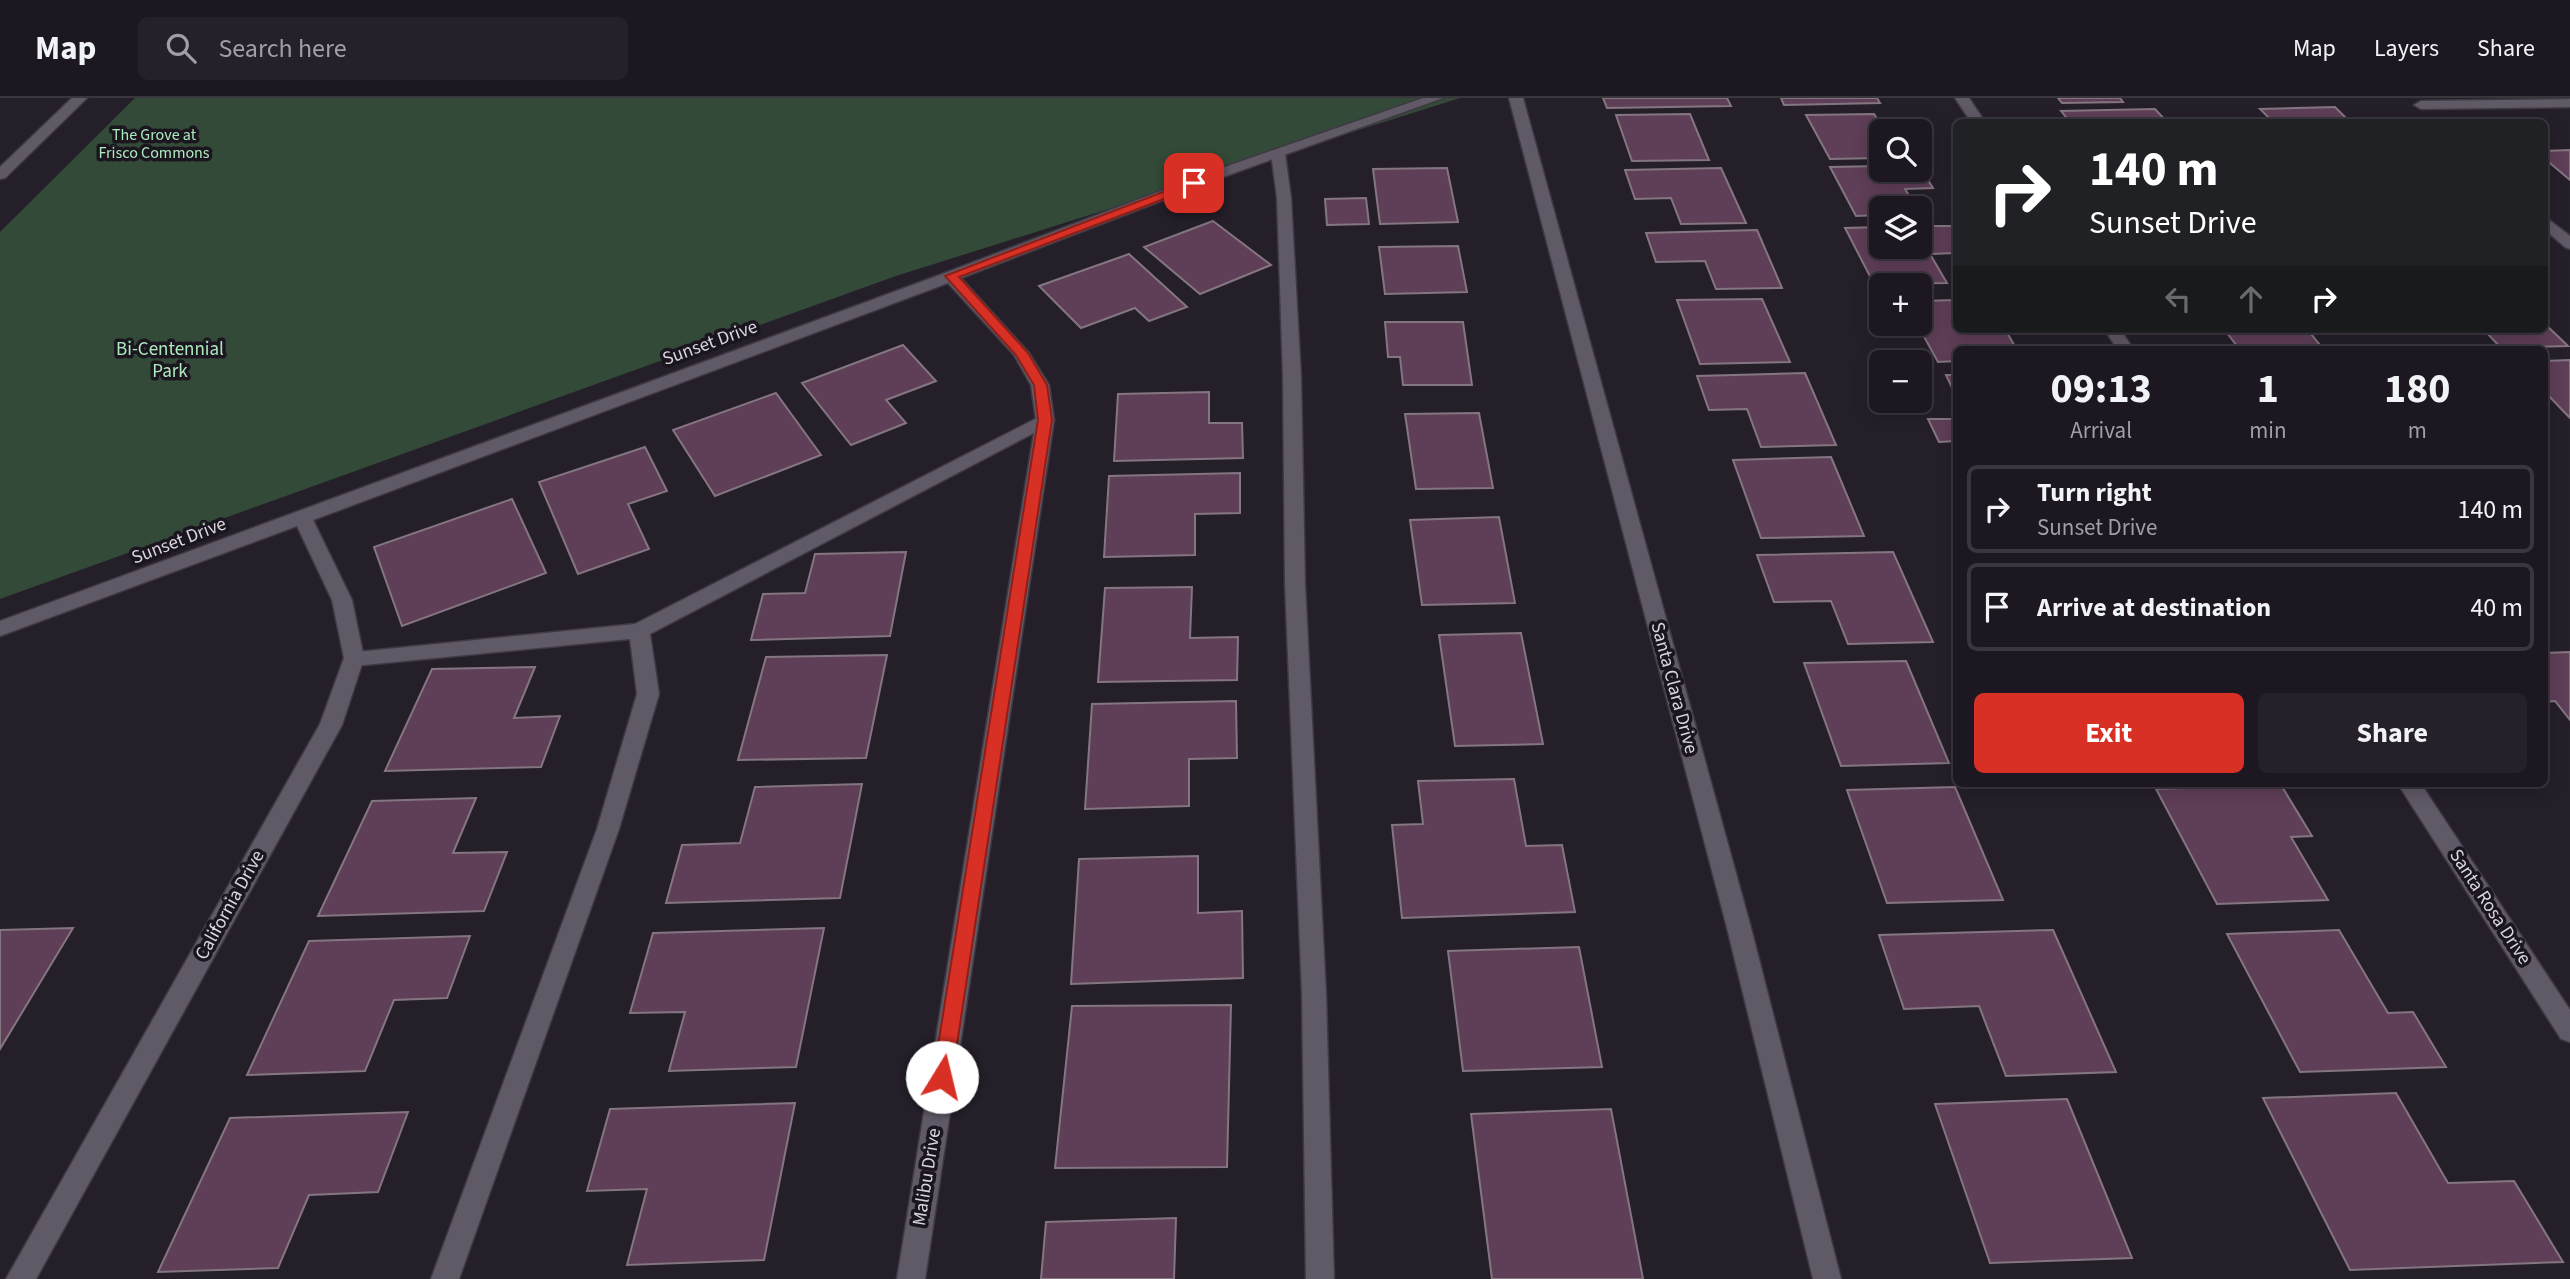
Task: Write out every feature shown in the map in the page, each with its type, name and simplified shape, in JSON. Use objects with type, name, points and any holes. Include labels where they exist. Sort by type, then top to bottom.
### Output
[{"type":"street","points":[[0,175],[80,98]]},
{"type":"street","name":"Sunset Drive","points":[[0,629],[1278,153],[1436,98]]},
{"type":"street","name":"Santa Clara Drive","points":[[1516,98],[1739,928],[1827,1279]]},
{"type":"street","points":[[1962,98],[1976,119]]},
{"type":"street","points":[[2417,102],[2570,103]]},
{"type":"street","points":[[2417,102],[2436,119]]},
{"type":"street","points":[[1278,153],[1284,198],[1292,377],[1295,584],[1314,994],[1320,1279]]},
{"type":"street","points":[[2557,228],[2570,244]]},
{"type":"street","name":"Malibu Drive","points":[[911,1279],[1045,420],[1040,385],[1021,353],[951,276]]},
{"type":"street","points":[[302,517],[342,600],[354,658],[639,631],[1045,420]]},
{"type":"street","points":[[445,1279],[619,792],[648,694],[639,631]]},
{"type":"street","name":"California Drive","points":[[20,1279],[331,725],[354,658]]},
{"type":"street","name":"Santa Rosa Drive","points":[[2411,787],[2570,1031]]},
{"type":"green space","name":"Bi-Centennial Park","points":[[135,98],[1460,98],[896,276],[0,599],[0,232]]},
{"type":"building","points":[[1603,98],[1727,98],[1731,106],[1607,108]]},
{"type":"building","points":[[1781,98],[1877,98],[1880,103],[1784,105]]},
{"type":"building","points":[[2058,98],[2120,98],[2123,102],[2062,103]]},
{"type":"building","points":[[2335,107],[2347,119],[2270,119],[2260,109]]},
{"type":"building","points":[[2155,109],[2164,119],[2068,119],[2061,111]]},
{"type":"building","points":[[1690,114],[1709,160],[1632,161],[1616,115]]},
{"type":"building","points":[[1874,114],[1877,119],[1869,119],[1869,158],[1830,159],[1806,115]]},
{"type":"building","points":[[2570,150],[2570,180],[2548,161],[2548,151]]},
{"type":"building","points":[[1869,166],[1869,182],[1929,182],[1933,188],[1905,189],[1909,196],[1869,196],[1869,215],[1856,216],[1830,167]]},
{"type":"building","points":[[1447,168],[1458,222],[1380,224],[1373,169]]},
{"type":"building","points":[[1721,168],[1746,223],[1681,224],[1671,198],[1635,199],[1625,170]]},
{"type":"building","points":[[1366,198],[1369,224],[1327,225],[1325,199]]},
{"type":"building","points":[[1213,221],[1271,265],[1200,294],[1144,247]]},
{"type":"building","points":[[1932,226],[1953,226],[1953,253],[1932,254]]},
{"type":"building","points":[[1869,227],[1869,259],[1932,257],[1947,283],[1932,283],[1932,273],[1869,274],[1845,228]]},
{"type":"building","points":[[1757,230],[1782,288],[1716,289],[1705,261],[1656,262],[1646,233]]},
{"type":"building","points":[[1458,246],[1467,292],[1385,294],[1379,247]]},
{"type":"building","points":[[1129,254],[1187,307],[1149,321],[1135,308],[1081,328],[1039,286]]},
{"type":"building","points":[[1762,299],[1790,362],[1700,364],[1677,300]]},
{"type":"building","points":[[1953,300],[1953,333],[2007,333],[2015,346],[1953,346],[1953,361],[1938,362],[1924,336],[1932,336],[1932,301]]},
{"type":"building","points":[[1385,322],[1463,322],[1472,385],[1403,385],[1400,357],[1388,357]]},
{"type":"building","points":[[2548,327],[2568,346],[2548,347],[2499,346],[2487,333],[2548,333]]},
{"type":"building","points":[[2227,333],[2310,333],[2321,346],[2237,346]]},
{"type":"building","points":[[903,345],[936,381],[886,400],[906,423],[851,445],[802,383]]},
{"type":"building","points":[[2570,360],[2570,418],[2548,395],[2548,361]]},
{"type":"building","points":[[1805,373],[1836,445],[1761,447],[1747,409],[1709,410],[1697,376]]},
{"type":"building","points":[[1946,375],[1953,375],[1953,390]]},
{"type":"building","points":[[1209,392],[1209,423],[1242,423],[1243,458],[1114,461],[1118,394]]},
{"type":"building","points":[[776,393],[821,455],[715,496],[673,430]]},
{"type":"building","points":[[1479,413],[1493,488],[1416,489],[1405,414]]},
{"type":"building","points":[[1928,419],[1953,419],[1953,441],[1939,442]]},
{"type":"building","points":[[645,447],[667,491],[628,504],[649,549],[578,574],[539,482]]},
{"type":"building","points":[[1831,457],[1864,536],[1761,538],[1733,460]]},
{"type":"building","points":[[1240,473],[1240,513],[1195,514],[1195,555],[1104,557],[1109,476]]},
{"type":"building","points":[[512,499],[546,573],[402,626],[374,547]]},
{"type":"building","points":[[1499,517],[1515,603],[1422,605],[1410,520]]},
{"type":"building","points":[[906,552],[890,636],[751,640],[763,594],[805,593],[815,554]]},
{"type":"building","points":[[1893,552],[1933,642],[1848,644],[1831,601],[1774,602],[1757,555]]},
{"type":"building","points":[[1192,587],[1190,638],[1238,637],[1237,680],[1098,682],[1105,588]]},
{"type":"building","points":[[1521,633],[1543,744],[1455,746],[1439,635]]},
{"type":"building","points":[[2570,652],[2570,720],[2555,701],[2548,702],[2548,653]]},
{"type":"building","points":[[887,655],[866,758],[738,760],[766,657]]},
{"type":"building","points":[[1906,661],[1949,763],[1841,766],[1804,663]]},
{"type":"building","points":[[535,667],[514,718],[560,716],[541,767],[385,771],[432,669]]},
{"type":"building","points":[[1236,701],[1237,758],[1189,759],[1189,806],[1085,809],[1092,704]]},
{"type":"building","points":[[1514,779],[1526,846],[1562,845],[1575,912],[1402,918],[1392,825],[1423,824],[1418,781]]},
{"type":"building","points":[[862,784],[840,898],[666,903],[682,845],[740,843],[755,787]]},
{"type":"building","points":[[1955,787],[2003,900],[1887,903],[1847,790]]},
{"type":"building","points":[[2282,787],[2312,836],[2291,837],[2328,900],[2217,904],[2156,789]]},
{"type":"building","points":[[476,798],[453,853],[507,852],[484,911],[318,916],[372,801]]},
{"type":"building","points":[[1198,856],[1198,913],[1242,911],[1243,978],[1071,984],[1079,859]]},
{"type":"building","points":[[73,928],[0,1049],[0,930]]},
{"type":"building","points":[[824,928],[796,1067],[669,1071],[685,1012],[630,1013],[653,933]]},
{"type":"building","points":[[2053,930],[2116,1072],[2006,1076],[1979,1006],[1904,1009],[1879,935]]},
{"type":"building","points":[[2339,930],[2388,1013],[2413,1012],[2446,1067],[2300,1072],[2227,934]]},
{"type":"building","points":[[470,936],[447,998],[394,1000],[365,1071],[247,1075],[309,941]]},
{"type":"building","points":[[1579,947],[1602,1067],[1463,1071],[1448,951]]},
{"type":"building","points":[[1231,1005],[1227,1167],[1055,1168],[1072,1006]]},
{"type":"building","points":[[2396,1093],[2448,1183],[2514,1181],[2563,1262],[2350,1270],[2263,1098]]},
{"type":"building","points":[[2067,1099],[2132,1258],[1990,1263],[1935,1104]]},
{"type":"building","points":[[795,1103],[764,1260],[627,1265],[647,1189],[587,1191],[610,1109]]},
{"type":"building","points":[[1611,1109],[1643,1279],[1492,1279],[1471,1114]]},
{"type":"building","points":[[408,1112],[378,1192],[309,1195],[278,1268],[158,1272],[230,1118]]},
{"type":"building","points":[[1176,1218],[1174,1279],[1041,1279],[1046,1222]]},
{"type":"route","points":[[942,1077],[1045,420],[1040,385],[1021,353],[951,276],[1194,183]]},
{"type":"park label","name":"The Grove at Frisco Commons","points":[[154,144]]}]
